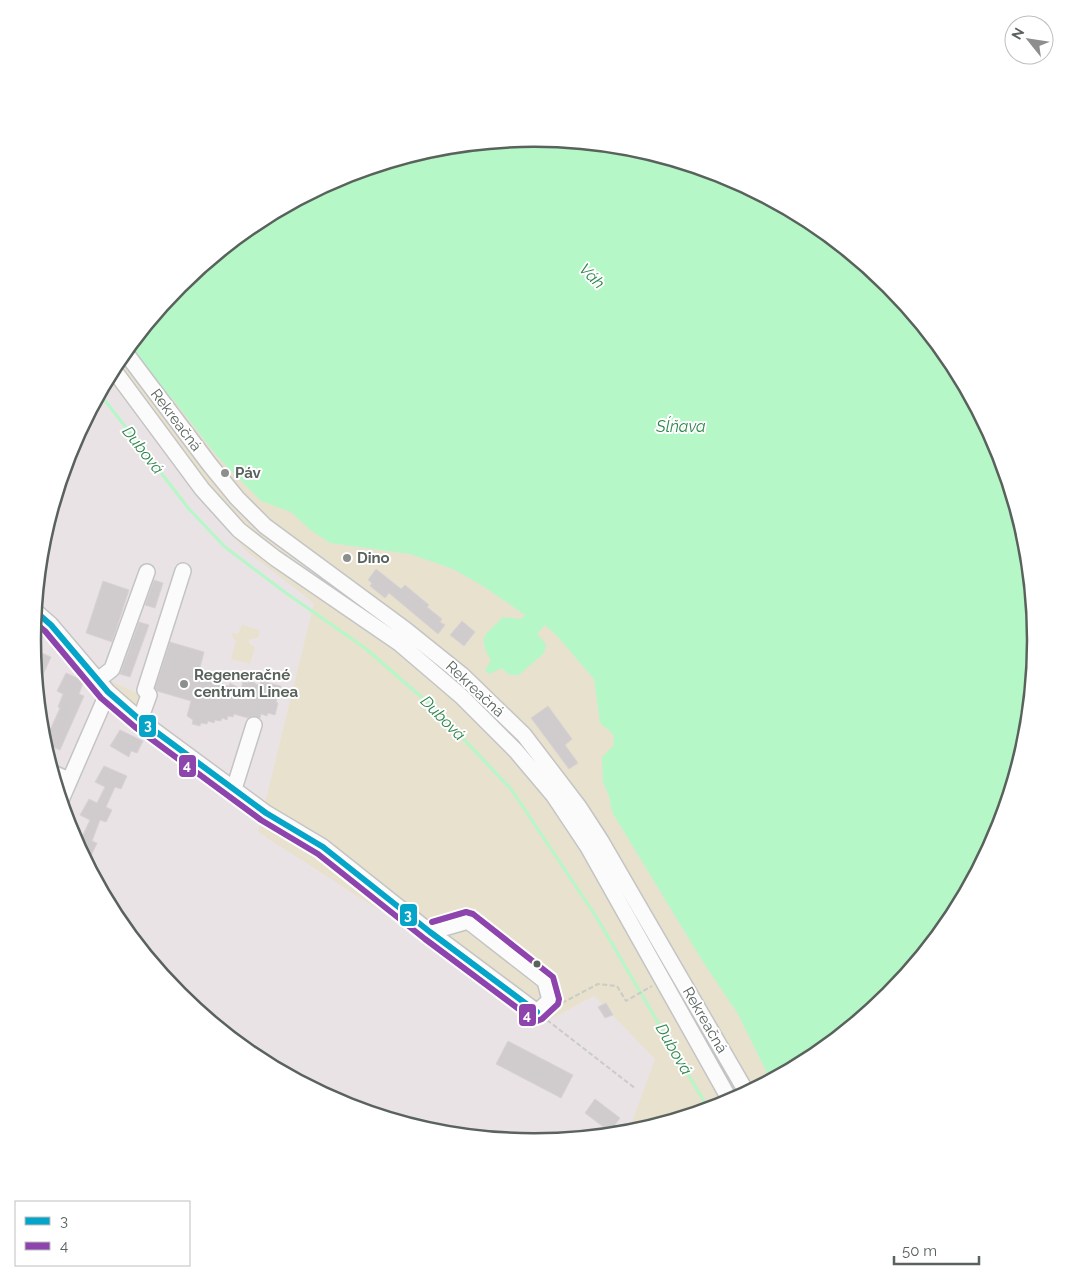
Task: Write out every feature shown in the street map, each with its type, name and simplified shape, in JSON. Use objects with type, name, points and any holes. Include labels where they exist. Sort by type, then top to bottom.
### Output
[{"type":"street","name":"Rekreačná","points":[[130,358],[210,465],[237,498],[265,526],[406,630],[462,675],[524,735],[579,807],[601,841],[744,1087]]},
{"type":"street","points":[[118,376],[197,482],[239,530],[275,558],[399,642],[461,696],[509,743],[554,796],[588,847],[728,1094]]},
{"type":"street","points":[[140,720],[148,695],[145,690],[183,571]]},
{"type":"street","points":[[98,680],[112,669],[147,572]]},
{"type":"street","points":[[42,618],[108,692],[140,720],[266,813],[323,847],[430,932],[537,1012],[550,1000],[546,981],[468,921],[430,932]]},
{"type":"street","points":[[65,791],[108,692]]},
{"type":"street","points":[[234,789],[254,725]]},
{"type":"street","points":[[509,743],[524,735]]},
{"type":"street","points":[[60,776],[69,780]]},
{"type":"path","points":[[550,1000],[561,1004],[598,984],[617,986],[626,1001],[652,986]]},
{"type":"path","points":[[537,1012],[636,1089]]},
{"type":"shaded area","points":[[134,353],[217,456],[261,501],[291,512],[309,529],[330,543],[410,554],[453,569],[483,586],[525,615],[483,645],[493,661],[507,672],[519,675],[544,653],[537,634],[545,625],[557,636],[594,679],[600,723],[613,734],[614,745],[603,782],[609,796],[612,812],[703,962],[738,1014],[768,1075],[693,1108],[689,1109],[688,1107],[682,1111],[631,1124],[655,1059],[594,996],[545,1022],[523,1011],[457,960],[258,832],[314,603],[246,551],[185,480],[112,385]]},
{"type":"shaded area","points":[[242,625],[259,630],[260,632],[258,638],[249,639],[249,643],[255,647],[250,664],[231,659],[236,641],[232,637],[232,633],[238,634]]},
{"type":"shaded area","points":[[109,680],[141,695],[142,707],[131,709],[107,685]]},
{"type":"water","name":"Sĺňava","points":[[502,148],[567,148],[599,151],[662,164],[693,173],[753,198],[809,230],[835,249],[883,292],[926,340],[945,366],[977,422],[990,452],[1002,482],[1018,544],[1024,576],[1028,640],[1024,705],[1018,737],[1002,799],[990,829],[977,859],[945,915],[905,966],[860,1011],[809,1051],[768,1075],[738,1014],[703,962],[612,812],[609,796],[603,782],[602,757],[614,745],[613,734],[600,723],[594,679],[557,636],[545,625],[537,634],[546,644],[544,653],[519,675],[510,675],[501,668],[490,674],[485,670],[491,661],[484,646],[487,633],[503,617],[521,619],[525,615],[483,586],[453,569],[410,554],[330,543],[309,529],[291,512],[261,501],[217,456],[134,353],[164,315],[186,292],[234,249],[288,213],[346,185],[376,173],[407,164],[470,151]]},
{"type":"building","points":[[376,569],[401,589],[405,585],[429,605],[427,607],[442,619],[440,622],[445,625],[438,634],[389,593],[385,598],[370,586],[372,583],[368,580]]},
{"type":"building","points":[[154,580],[163,583],[155,608],[145,605]]},
{"type":"building","points":[[103,581],[129,590],[112,642],[86,633]]},
{"type":"building","points":[[462,621],[475,632],[464,646],[450,635]]},
{"type":"building","points":[[139,622],[149,625],[130,677],[120,674]]},
{"type":"building","name":"Regeneračné centrum Linea","points":[[170,642],[204,652],[198,675],[212,678],[212,681],[229,686],[230,683],[241,689],[243,682],[248,683],[249,680],[260,686],[261,681],[281,686],[276,702],[278,703],[275,715],[268,713],[267,716],[261,714],[260,718],[252,716],[248,718],[234,714],[233,717],[228,716],[227,720],[222,718],[221,721],[215,720],[214,723],[208,721],[207,724],[201,723],[200,726],[192,724],[193,720],[187,716],[191,701],[157,691],[155,688]]},
{"type":"building","points":[[41,653],[51,657],[42,676]]},
{"type":"building","points":[[66,673],[84,681],[79,694],[84,696],[60,750],[53,747],[50,730],[60,708],[58,707],[63,694],[57,691]]},
{"type":"building","points":[[548,706],[572,739],[565,745],[578,763],[569,769],[531,718]]},
{"type":"building","points":[[120,730],[143,741],[137,753],[131,751],[129,757],[110,746]]},
{"type":"building","points":[[104,766],[127,776],[121,789],[115,787],[106,807],[112,810],[106,822],[100,820],[92,841],[97,843],[91,856],[82,836],[90,820],[80,815],[89,799],[97,803],[105,787],[95,782]]},
{"type":"building","points":[[606,1003],[613,1015],[605,1018],[598,1007]]},
{"type":"building","points":[[508,1041],[573,1075],[561,1098],[496,1064]]},
{"type":"building","points":[[595,1099],[620,1118],[613,1127],[606,1129],[585,1113]]},
{"type":"waterway","name":"Dubová","points":[[104,399],[189,509],[225,547],[286,593],[365,648],[434,708],[511,789],[597,918],[705,1103]]},
{"type":"transit line","name":"3","points":[[42,617],[51,625],[108,692],[140,720],[266,813],[323,847],[430,932],[537,1012]]},
{"type":"transit line","name":"4","points":[[41,628],[101,698],[135,727],[261,820],[318,854],[425,939],[532,1019],[537,1021],[542,1019],[558,1004],[559,999],[553,977],[473,914],[466,912],[432,922]]},
{"type":"place","name":"Páv","points":[[225,473]]},
{"type":"place","name":"Dino","points":[[347,558]]},
{"type":"place","name":"Regeneračné centrum Linea","points":[[184,684]]},
{"type":"water label","name":"Váh","points":[[592,276]]}]
